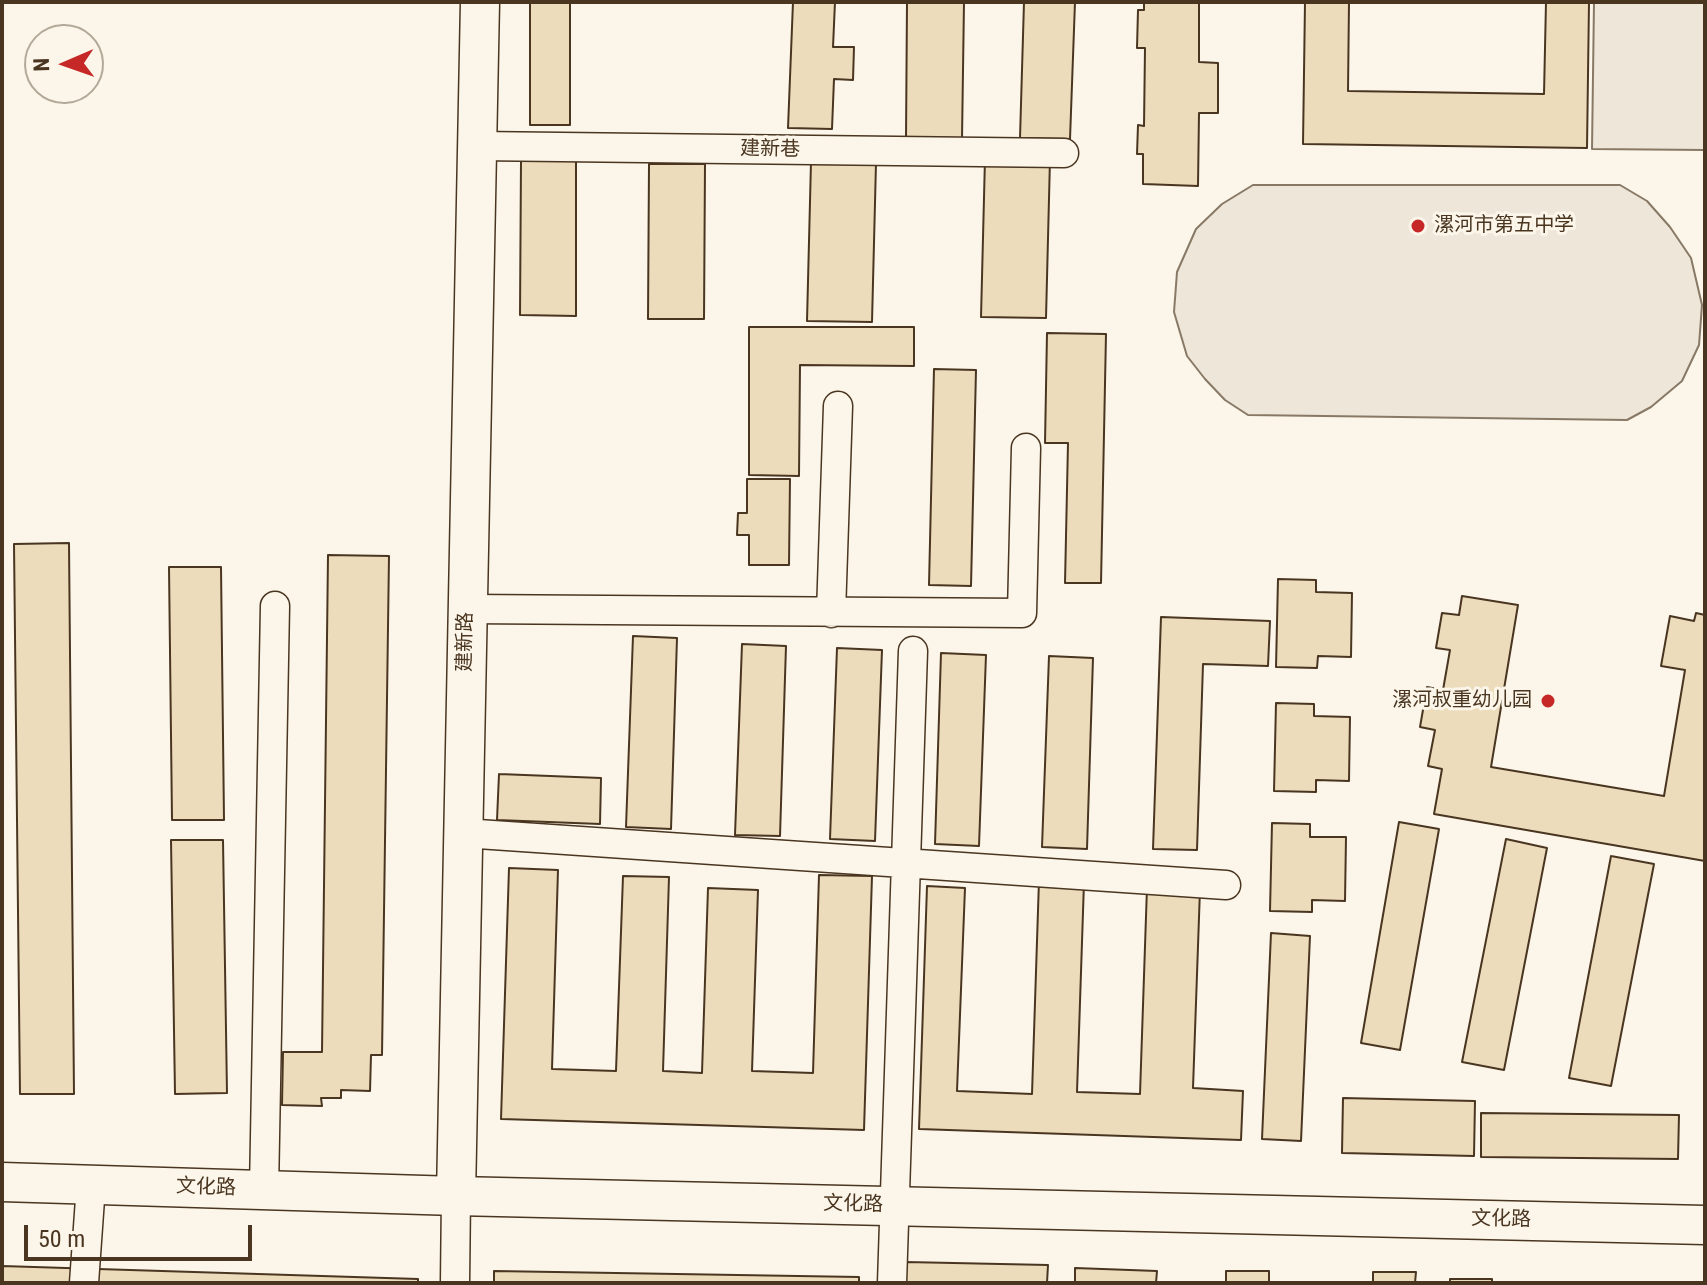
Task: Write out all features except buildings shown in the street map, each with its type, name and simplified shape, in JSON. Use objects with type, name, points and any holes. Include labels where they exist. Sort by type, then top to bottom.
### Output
[{"type":"street","name":"建新路","points":[[455,1283],[480,2]]},
{"type":"street","name":"建新巷","points":[[477,146],[1064,153]]},
{"type":"street","points":[[831,613],[838,406]]},
{"type":"street","points":[[467,609],[1022,613],[1026,448]]},
{"type":"street","points":[[264,1190],[275,606]]},
{"type":"street","points":[[892,1283],[913,651]]},
{"type":"street","points":[[463,833],[1226,885]]},
{"type":"street","name":"文化路","points":[[2,1182],[456,1196],[1705,1225]]},
{"type":"street","points":[[84,1283],[91,1185]]},
{"type":"shaded area","points":[[1594,2],[1705,2],[1705,150],[1592,149]]},
{"type":"shaded area","points":[[1253,185],[1620,185],[1647,201],[1691,258],[1702,305],[1699,345],[1682,381],[1651,407],[1627,420],[1248,415],[1225,400],[1187,356],[1174,312],[1177,272],[1196,229],[1222,204]]},
{"type":"place","name":"漯河市第五中学","points":[[1418,226]]},
{"type":"place","name":"漯河叔重幼儿园","points":[[1548,701]]}]
